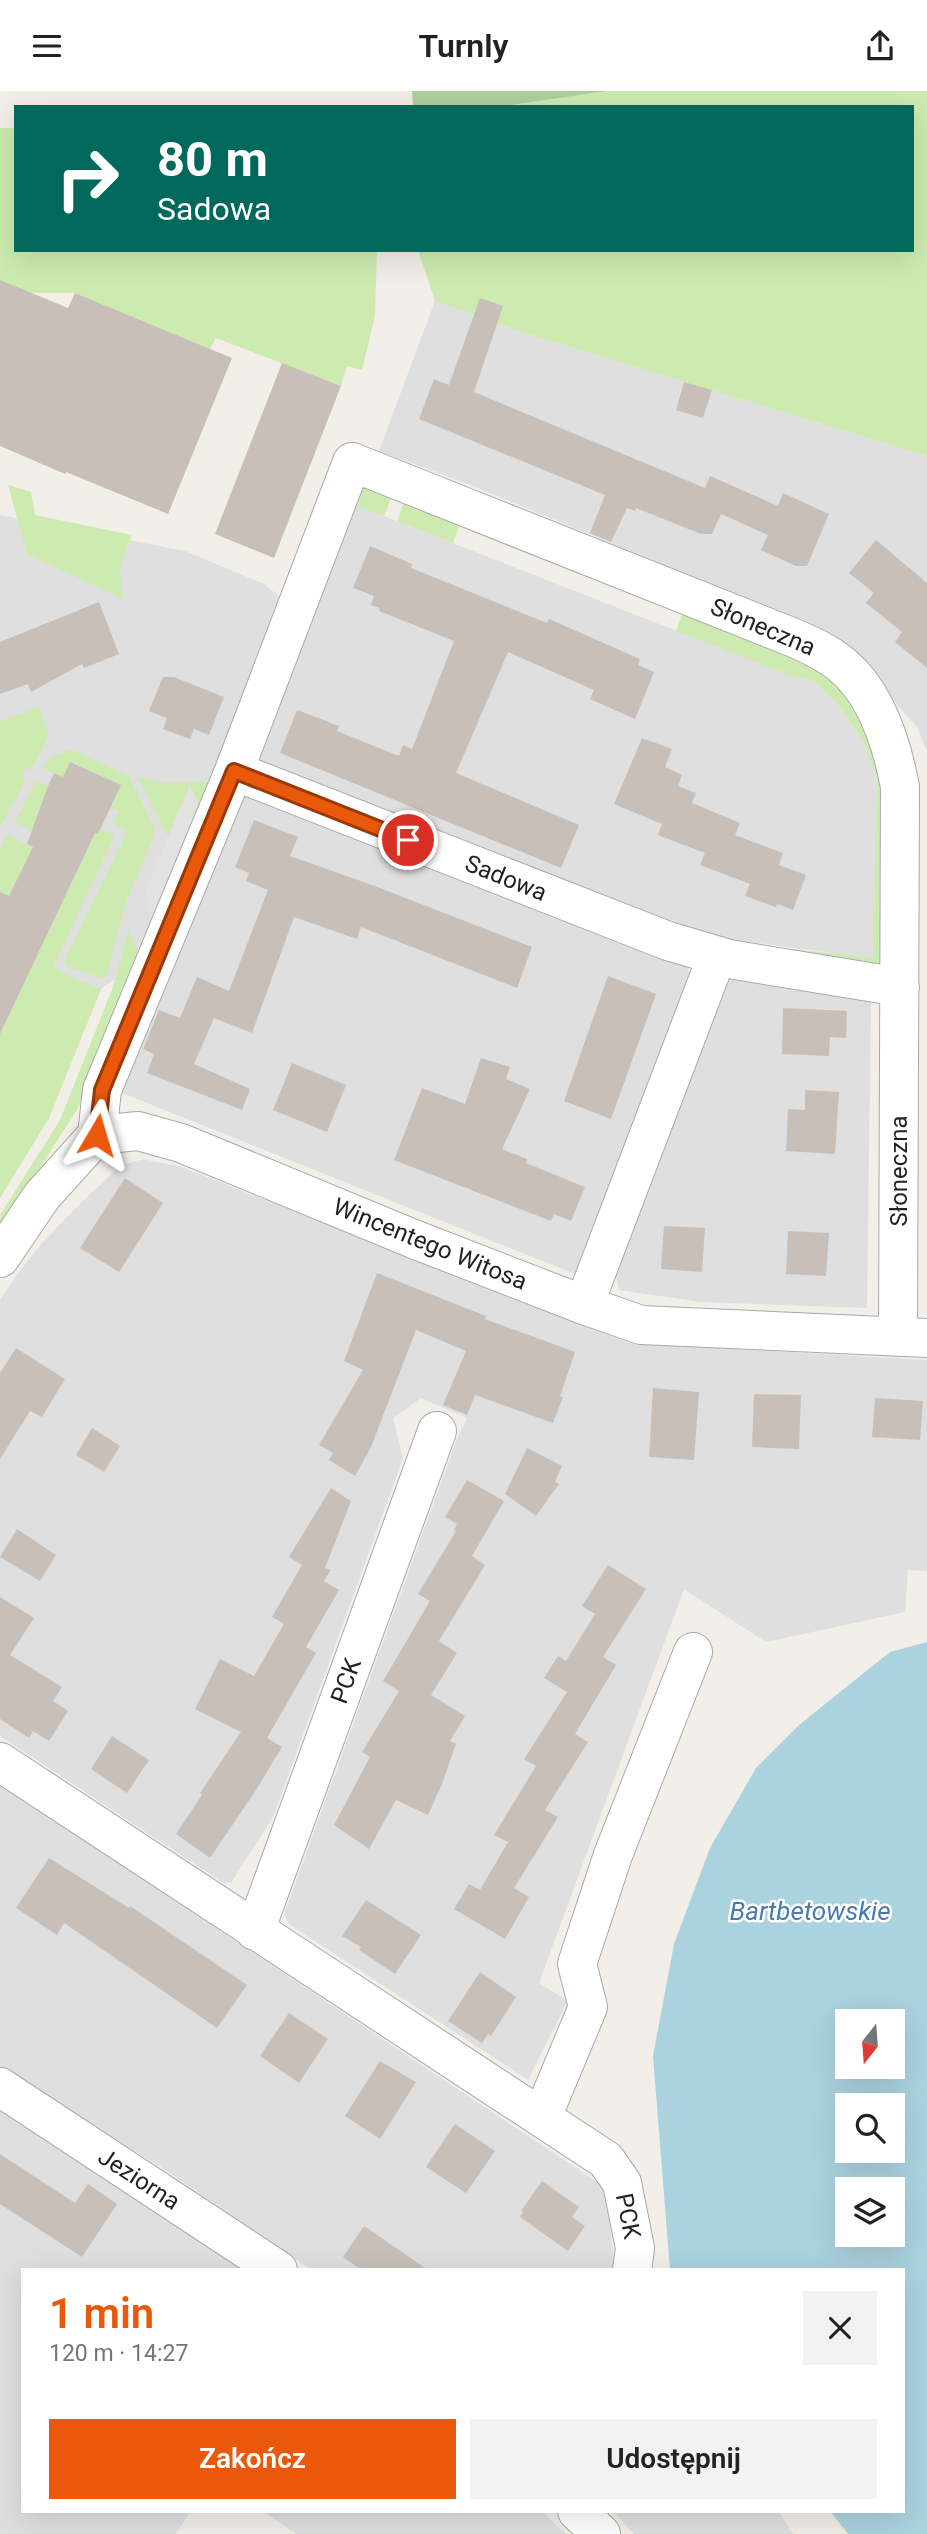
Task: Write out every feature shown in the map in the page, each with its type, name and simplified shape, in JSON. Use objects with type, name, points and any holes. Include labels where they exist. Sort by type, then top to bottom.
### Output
[{"type":"street","name":"Słoneczna","points":[[234,771],[352,462],[794,638],[842,664],[857,681],[879,717],[897,769],[901,825],[900,987],[913,1337]]},
{"type":"street","name":"Sadowa","points":[[234,771],[668,941],[717,956],[900,987]]},
{"type":"street","points":[[0,1258],[42,1196],[97,1135],[102,1090],[234,771]]},
{"type":"street","points":[[583,1305],[717,956]]},
{"type":"street","name":"Wincentego Witosa","points":[[97,1135],[138,1131],[181,1143],[583,1305],[641,1325],[913,1337]]},
{"type":"street","name":"PCK","points":[[255,1931],[437,1431]]},
{"type":"street","points":[[542,2117],[588,2007],[576,1963],[613,1855],[693,1652]]},
{"type":"street","name":"PCK","points":[[0,1762],[606,2160],[622,2183],[635,2249],[632,2268]]},
{"type":"street","name":"Jeziorna","points":[[0,2088],[275,2268]]},
{"type":"street","points":[[580,2513],[601,2534]]},
{"type":"shaded area","points":[[435,301],[524,333],[927,456],[927,752],[917,727],[854,650],[825,631],[468,484],[379,451]]},
{"type":"shaded area","points":[[356,505],[781,672],[811,679],[835,701],[863,741],[878,784],[873,959],[694,934],[255,763]]},
{"type":"shaded area","points":[[0,515],[185,551],[264,584],[280,597],[141,960],[101,989],[49,1118],[0,1198]]},
{"type":"shaded area","points":[[190,785],[202,812],[157,922],[144,895]]},
{"type":"shaded area","points":[[245,790],[685,961],[690,975],[580,1276],[122,1093]]},
{"type":"shaded area","points":[[737,973],[854,994],[871,1003],[867,1308],[701,1302],[619,1290],[614,1266],[717,993]]},
{"type":"shaded area","points":[[143,1159],[181,1167],[630,1343],[927,1360],[927,1571],[908,1570],[905,1612],[766,1642],[684,1589],[539,1983],[568,2001],[528,2080],[289,1924],[284,1914],[457,1439],[467,1418],[421,1398],[393,1418],[403,1458],[274,1815],[231,1883],[222,1882],[0,1736],[0,1300],[42,1243],[82,1202],[120,1166]]},
{"type":"shaded area","points":[[0,1784],[606,2188],[615,2268],[308,2268],[164,2169],[0,2068]]},
{"type":"shaded area","points":[[0,2109],[245,2268],[21,2268],[21,2513],[190,2513],[176,2534],[0,2534]]},
{"type":"shaded area","points":[[266,2513],[544,2513],[566,2534],[296,2534]]},
{"type":"shaded area","points":[[615,2513],[779,2513],[793,2534],[634,2534]]},
{"type":"green space","points":[[412,91],[608,91],[511,105],[413,105]]},
{"type":"green space","points":[[608,91],[927,91],[927,456],[524,333],[435,301],[419,252],[914,252],[914,105],[511,105]]},
{"type":"green space","points":[[0,128],[14,128],[14,252],[377,252],[375,316],[362,370],[347,366],[341,386],[216,338],[210,349],[75,293],[31,293],[0,285]]},
{"type":"green space","points":[[373,484],[393,494],[384,516],[356,506],[328,578],[357,487]]},
{"type":"green space","points":[[8,485],[31,492],[35,515],[132,535],[120,568],[123,599],[27,554]]},
{"type":"green space","points":[[405,500],[462,518],[453,543],[397,521]]},
{"type":"green space","points":[[684,609],[805,657],[847,688],[885,773],[883,964],[876,968],[792,957],[794,949],[873,958],[877,780],[863,741],[835,701],[811,679],[791,676],[676,631]]},
{"type":"green space","points":[[39,707],[49,736],[31,770],[26,768],[21,777],[26,780],[0,827],[0,721]]},
{"type":"green space","points":[[71,749],[129,776],[156,831],[126,903],[106,977],[101,978],[67,967],[64,962],[127,831],[113,824],[119,811],[110,807],[120,785],[71,762],[63,777],[43,768],[49,758]]},
{"type":"green space","points":[[138,777],[165,783],[214,781],[202,812],[189,786],[168,837]]},
{"type":"green space","points":[[36,781],[48,786],[39,834],[16,823]]},
{"type":"green space","points":[[100,828],[115,835],[54,966],[57,970],[101,989],[49,1118],[0,1198],[0,1034],[95,833]]},
{"type":"green space","points":[[7,835],[33,847],[9,896],[0,892],[0,848]]},
{"type":"green space","points":[[128,930],[141,960],[77,1110],[0,1230],[0,1215],[60,1120],[113,987]]},
{"type":"water","name":"Bartbetowskie","points":[[927,1642],[927,2534],[848,2534],[832,2513],[905,2513],[905,2268],[670,2268],[653,2056],[674,1944],[710,1848],[756,1768],[799,1725],[890,1652]]},
{"type":"building","points":[[0,280],[68,308],[75,293],[232,358],[168,514],[0,446]]},
{"type":"building","points":[[480,298],[503,306],[474,392],[705,488],[710,476],[778,506],[783,493],[829,514],[807,566],[796,566],[761,550],[768,535],[721,514],[712,534],[701,534],[636,508],[635,511],[627,508],[611,542],[590,533],[605,495],[419,419],[434,379],[449,385]]},
{"type":"building","points":[[282,363],[341,386],[274,558],[215,534]]},
{"type":"building","points":[[684,382],[712,390],[703,418],[676,410]]},
{"type":"building","points":[[876,540],[927,583],[927,668],[895,642],[902,632],[866,603],[874,593],[849,573]]},
{"type":"building","points":[[370,546],[412,564],[411,568],[547,623],[549,619],[640,659],[638,665],[654,672],[635,719],[590,699],[594,690],[508,652],[456,773],[579,825],[561,868],[280,753],[297,710],[339,726],[337,731],[399,756],[403,745],[412,749],[454,641],[379,611],[380,608],[371,605],[374,596],[353,588]]},
{"type":"building","points":[[99,602],[119,654],[84,668],[82,664],[31,692],[28,684],[0,694],[0,642]]},
{"type":"building","points":[[163,677],[174,677],[224,697],[209,735],[194,729],[190,739],[163,729],[167,718],[149,711]]},
{"type":"building","points":[[642,738],[672,749],[665,767],[682,775],[678,786],[696,793],[692,803],[740,823],[735,835],[783,853],[779,865],[806,875],[793,910],[745,896],[750,884],[700,865],[705,853],[658,835],[662,824],[614,804]]},
{"type":"building","points":[[70,762],[121,785],[98,834],[95,833],[0,1034],[0,892],[9,896],[33,847],[27,844],[48,786],[54,773],[63,777]]},
{"type":"building","points":[[254,820],[298,837],[290,856],[532,947],[517,988],[361,927],[357,939],[294,917],[252,1033],[214,1018],[194,1064],[250,1089],[242,1110],[147,1073],[154,1054],[143,1049],[159,1010],[180,1018],[197,977],[229,991],[268,890],[246,881],[249,873],[235,867]]},
{"type":"building","points":[[608,976],[656,994],[611,1119],[564,1101]]},
{"type":"building","points":[[783,1008],[847,1011],[846,1038],[830,1037],[829,1056],[782,1054]]},
{"type":"building","points":[[481,1058],[510,1067],[506,1079],[530,1089],[502,1149],[527,1159],[526,1163],[585,1187],[571,1221],[554,1214],[551,1221],[394,1160],[422,1088],[465,1104]]},
{"type":"building","points":[[292,1063],[346,1085],[327,1132],[273,1110]]},
{"type":"building","points":[[805,1090],[839,1092],[835,1154],[786,1151],[788,1109],[805,1110]]},
{"type":"building","points":[[125,1178],[163,1203],[119,1272],[80,1248]]},
{"type":"building","points":[[664,1226],[705,1228],[702,1272],[661,1269]]},
{"type":"building","points":[[788,1231],[829,1233],[826,1276],[786,1274]]},
{"type":"building","points":[[377,1273],[486,1316],[485,1319],[575,1352],[553,1423],[475,1395],[467,1415],[443,1405],[466,1351],[416,1330],[371,1447],[355,1476],[329,1460],[333,1453],[319,1445],[363,1370],[344,1361]]},
{"type":"building","points":[[16,1348],[65,1379],[42,1417],[30,1411],[0,1459],[0,1373]]},
{"type":"building","points":[[653,1388],[699,1392],[694,1460],[649,1457]]},
{"type":"building","points":[[754,1394],[801,1395],[799,1449],[752,1447]]},
{"type":"building","points":[[875,1398],[923,1401],[920,1440],[872,1437]]},
{"type":"building","points":[[92,1428],[120,1446],[104,1472],[76,1455]]},
{"type":"building","points":[[527,1448],[562,1466],[555,1482],[559,1484],[536,1516],[505,1494]]},
{"type":"building","points":[[467,1480],[504,1501],[472,1556],[485,1565],[439,1641],[457,1653],[431,1695],[465,1716],[450,1741],[456,1744],[428,1815],[396,1800],[369,1849],[334,1825],[370,1757],[362,1752],[399,1691],[383,1681],[430,1601],[418,1594],[456,1531],[454,1530],[457,1524],[445,1517]]},
{"type":"building","points":[[331,1488],[351,1501],[325,1568],[331,1570],[324,1581],[339,1590],[306,1647],[316,1653],[267,1738],[282,1747],[210,1858],[176,1834],[241,1732],[195,1709],[220,1659],[254,1676],[284,1624],[272,1617],[302,1565],[289,1557]]},
{"type":"building","points":[[17,1529],[56,1555],[40,1581],[0,1557]]},
{"type":"building","points":[[608,1565],[646,1589],[603,1657],[616,1665],[575,1734],[588,1742],[545,1810],[558,1817],[514,1888],[529,1897],[505,1939],[454,1909],[469,1884],[480,1890],[508,1842],[494,1835],[536,1766],[524,1759],[567,1692],[544,1678],[558,1656],[566,1661],[595,1614],[582,1606]]},
{"type":"building","points":[[0,1597],[34,1618],[10,1655],[62,1687],[53,1701],[68,1711],[49,1741],[33,1731],[29,1738],[0,1719]]},
{"type":"building","points":[[112,1736],[149,1760],[127,1793],[91,1769]]},
{"type":"building","points":[[49,1858],[129,1908],[130,1906],[247,1985],[217,2028],[64,1923],[57,1935],[16,1908]]},
{"type":"building","points":[[366,1900],[421,1935],[395,1974],[359,1950],[361,1947],[342,1936]]},
{"type":"building","points":[[480,1972],[516,1997],[491,2036],[488,2034],[482,2043],[448,2021]]},
{"type":"building","points":[[289,2013],[328,2039],[299,2083],[260,2056]]},
{"type":"building","points":[[380,2061],[416,2082],[380,2139],[345,2116]]},
{"type":"building","points":[[455,2124],[495,2151],[466,2193],[426,2167]]},
{"type":"building","points":[[0,2154],[75,2203],[88,2184],[117,2204],[82,2257],[0,2204]]},
{"type":"building","points":[[542,2181],[579,2207],[572,2217],[585,2226],[568,2251],[520,2217],[523,2212],[521,2211]]},
{"type":"building","points":[[364,2226],[425,2268],[358,2268],[343,2257]]},
{"type":"route","points":[[97,1135],[102,1090],[234,771],[408,840]]}]
